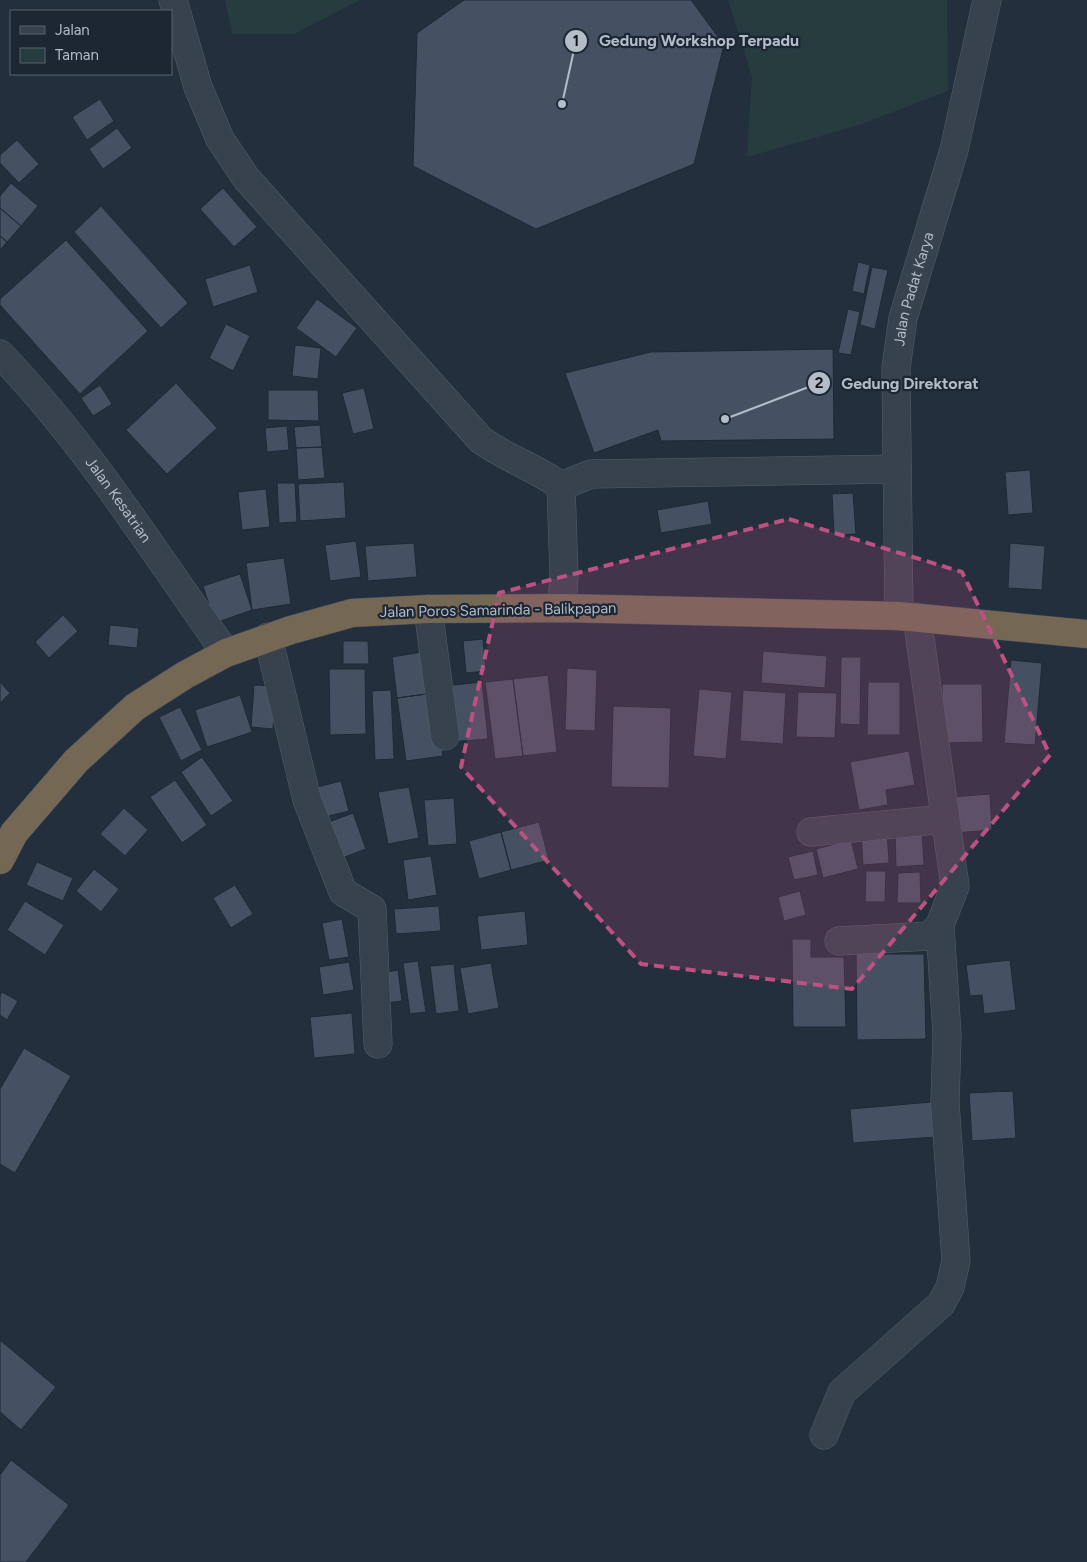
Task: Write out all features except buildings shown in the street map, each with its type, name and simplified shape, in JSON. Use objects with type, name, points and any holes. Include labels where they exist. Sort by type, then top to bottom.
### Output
[{"type":"highway","name":"Jalan Poros Samarinda - Balikpapan","points":[[0,860],[14,833],[76,761],[135,707],[185,675],[226,653],[268,638],[352,613],[428,609],[562,608],[908,617],[1087,634]]},
{"type":"street","points":[[173,0],[198,86],[216,130],[246,178],[481,440],[501,455],[540,471],[561,486]]},
{"type":"street","name":"Jalan Padat Karya","points":[[940,925],[956,886],[908,617],[897,469],[896,368],[903,318],[954,150],[987,0]]},
{"type":"street","name":"Jalan Kesatrian","points":[[0,354],[32,388],[84,454],[226,653]]},
{"type":"street","points":[[561,486],[591,474],[897,469]]},
{"type":"street","points":[[561,486],[564,575],[562,608]]},
{"type":"street","points":[[428,609],[445,736]]},
{"type":"street","points":[[268,638],[310,810],[342,892],[372,909],[378,1044]]},
{"type":"street","points":[[810,832],[945,819]]},
{"type":"street","points":[[839,941],[930,936],[940,925]]},
{"type":"street","points":[[824,1435],[842,1392],[941,1304],[952,1278],[956,1260],[944,1103],[947,1035],[940,925]]},
{"type":"highlighted area","points":[[789,519],[962,572],[1050,755],[852,989],[641,964],[461,767],[499,593]]},
{"type":"green space","points":[[225,0],[360,0],[294,34],[232,34]]},
{"type":"green space","points":[[728,0],[947,0],[948,91],[859,125],[747,157],[752,77]]},
{"type":"place","name":"Gedung Workshop Terpadu","points":[[562,104]]},
{"type":"place","name":"Gedung Direktorat","points":[[725,419]]}]
